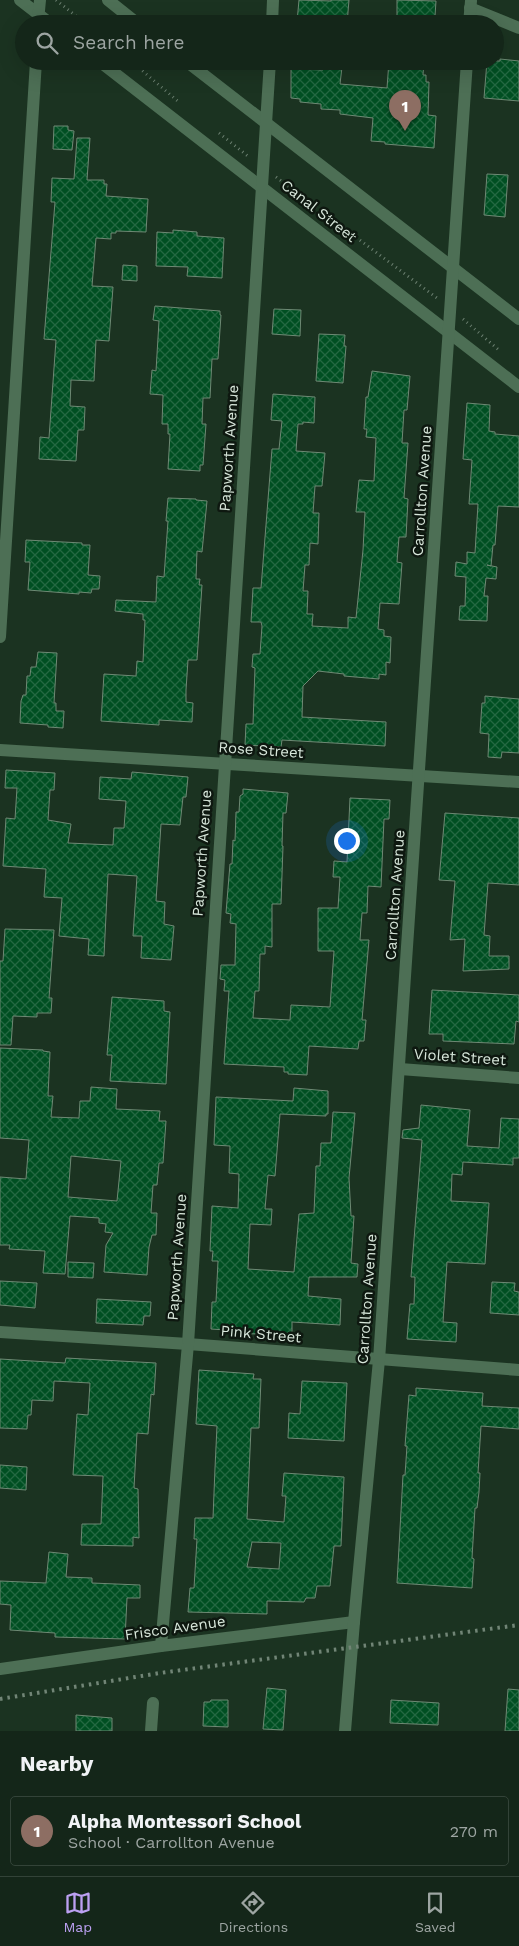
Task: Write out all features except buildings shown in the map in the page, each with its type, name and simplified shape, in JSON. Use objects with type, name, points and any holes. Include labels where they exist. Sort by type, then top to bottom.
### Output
[{"type":"street","points":[[20,0],[34,15]]},
{"type":"street","points":[[38,15],[40,0]]},
{"type":"street","points":[[108,0],[127,15]]},
{"type":"street","points":[[272,15],[273,0]]},
{"type":"street","points":[[471,4],[493,15]]},
{"type":"street","points":[[504,20],[519,28]]},
{"type":"street","points":[[0,637],[35,70]]},
{"type":"street","name":"Canal Street","points":[[111,70],[519,387]]},
{"type":"street","points":[[197,70],[519,319]]},
{"type":"street","name":"Papworth Avenue","points":[[161,1646],[188,1344],[269,70]]},
{"type":"street","name":"Carrollton Avenue","points":[[346,1731],[354,1622],[379,1360],[466,70]]},
{"type":"street","name":"Rose Street","points":[[0,750],[519,782]]},
{"type":"street","name":"Violet Street","points":[[400,1069],[519,1078]]},
{"type":"street","name":"Pink Street","points":[[0,1332],[188,1344],[519,1370]]},
{"type":"street","name":"Frisco Avenue","points":[[0,1670],[161,1646],[354,1622]]},
{"type":"street","points":[[151,1731],[153,1703]]},
{"type":"path","points":[[56,0],[75,15]]},
{"type":"path","points":[[142,70],[187,109]]},
{"type":"path","points":[[217,132],[451,308],[505,356]]},
{"type":"railway","points":[[0,1699],[160,1673],[519,1625]]},
{"type":"place","name":"Alpha Montessori School","points":[[405,131]]}]
